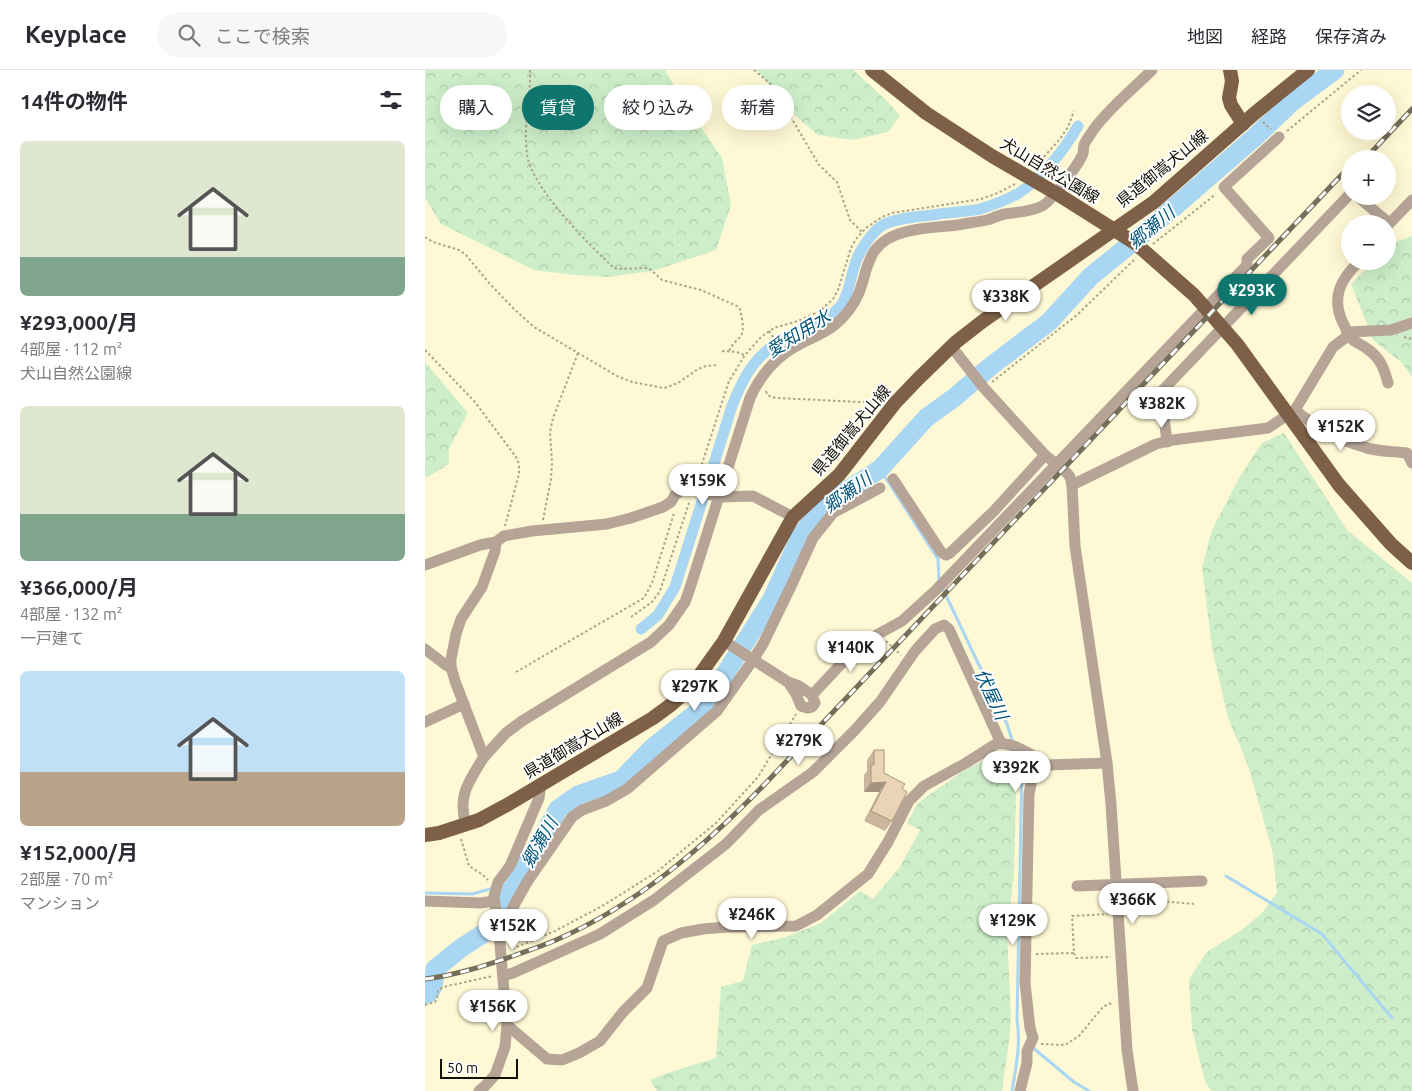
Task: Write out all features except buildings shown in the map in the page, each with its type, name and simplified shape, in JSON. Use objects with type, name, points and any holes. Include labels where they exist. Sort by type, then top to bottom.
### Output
[{"type":"main road","name":"犬山自然公園線","points":[[872,70],[926,113],[992,156],[1059,195],[1135,243],[1194,295],[1237,344],[1339,485],[1391,544],[1412,563]]},
{"type":"main road","points":[[1231,70],[1232,81],[1229,98],[1231,105],[1243,124]]},
{"type":"main road","name":"県道御嵩犬山線","points":[[425,835],[439,833],[479,820],[653,718],[672,704],[691,687],[728,643],[793,517],[839,475],[895,403],[951,346],[1014,299],[1154,202],[1308,70]]},
{"type":"street","points":[[462,826],[462,800],[466,786],[484,757],[506,733],[651,642],[669,625],[685,602],[750,398],[757,384],[767,369],[784,354],[830,329],[841,320],[851,308],[860,291],[867,264],[876,248],[891,237],[905,231],[988,220],[1004,214],[1027,211],[1043,206],[1054,196],[1083,155],[1085,144],[1094,129],[1152,70]]},
{"type":"street","points":[[812,695],[860,644],[902,621],[936,590],[1247,265],[1247,259],[1269,238],[1224,187],[1279,137]]},
{"type":"street","points":[[1396,217],[1412,200]]},
{"type":"street","points":[[1167,442],[1161,392],[1341,203]]},
{"type":"street","points":[[1367,205],[1377,215]]},
{"type":"street","points":[[1350,270],[1337,298],[1339,314],[1352,339],[1380,359],[1388,383]]},
{"type":"street","points":[[1348,332],[1391,330],[1412,323]]},
{"type":"street","points":[[1072,485],[1156,444],[1268,428],[1295,410],[1333,347],[1345,338],[1348,332]]},
{"type":"street","points":[[951,346],[984,388],[1045,455],[1066,472],[1070,477],[1072,485],[1075,546],[1107,763],[1127,1050],[1133,1091]]},
{"type":"street","points":[[1295,410],[1324,431],[1365,448],[1407,453],[1412,463]]},
{"type":"street","points":[[893,479],[941,552],[946,555],[950,554],[994,510],[1045,455]]},
{"type":"street","points":[[499,931],[504,927],[527,882],[572,817],[582,810],[617,796],[637,781],[717,711],[753,660],[813,538],[833,513],[880,488]]},
{"type":"street","points":[[425,565],[500,539],[541,530],[607,524],[631,518],[663,507],[684,489],[719,497],[753,496],[793,517]]},
{"type":"street","points":[[484,757],[451,667],[456,634],[461,619],[482,587],[500,539]]},
{"type":"street","points":[[503,974],[513,973],[600,934],[654,900],[726,844],[759,810],[813,772],[854,731],[880,702],[915,651],[935,629],[943,625],[949,629],[1001,743]]},
{"type":"street","points":[[728,643],[788,682],[799,686],[812,695],[815,703],[807,708],[801,706],[788,682]]},
{"type":"street","points":[[425,649],[451,667]]},
{"type":"street","points":[[425,722],[463,704]]},
{"type":"street","points":[[507,1025],[547,1059],[562,1060],[579,1053],[600,1041],[623,1012],[647,988],[663,941],[681,933],[703,928],[796,926],[817,915],[868,874],[909,801],[924,786],[996,744],[1001,743],[1025,750],[1047,765]]},
{"type":"street","points":[[1020,1091],[1027,1063],[1027,1051],[1033,1038],[1030,1028],[1025,984],[1029,794],[1033,775],[1047,765],[1107,763]]},
{"type":"street","points":[[479,1091],[495,1075],[505,1047],[507,1025],[499,931],[494,898],[498,882],[510,866],[539,798],[541,784]]},
{"type":"street","points":[[1077,886],[1202,881]]},
{"type":"street","points":[[425,901],[481,903],[494,898]]},
{"type":"path","points":[[530,70],[526,153],[530,169],[542,187],[574,227],[615,268],[650,269],[662,280],[701,290],[739,308],[741,310],[744,330],[730,347],[729,351]]},
{"type":"path","points":[[754,70],[773,85],[819,165],[837,182],[851,220],[862,232]]},
{"type":"path","points":[[1279,137],[1361,70]]},
{"type":"path","points":[[1149,248],[1224,187]]},
{"type":"path","points":[[425,237],[433,242],[459,250],[466,255],[514,310],[534,327],[617,376],[657,388],[672,386],[698,369],[718,365]]},
{"type":"path","points":[[984,388],[1077,315],[1126,266],[1141,254]]},
{"type":"path","points":[[769,331],[784,354]]},
{"type":"path","points":[[425,350],[475,402],[516,457],[519,464],[519,474],[500,539]]},
{"type":"path","points":[[722,351],[737,352],[745,355]]},
{"type":"path","points":[[541,530],[551,479],[550,432],[553,418],[579,353]]},
{"type":"path","points":[[768,386],[766,391],[770,397],[860,402],[889,401],[895,403]]},
{"type":"path","points":[[516,672],[644,598],[652,583],[675,510],[667,504]]},
{"type":"path","points":[[879,634],[908,662]]},
{"type":"path","points":[[500,952],[555,931],[604,905],[658,870],[689,846],[716,823],[759,777],[801,706]]},
{"type":"path","points":[[462,826],[469,866],[487,879],[498,882]]},
{"type":"path","points":[[1117,897],[1194,904]]},
{"type":"path","points":[[1109,914],[1072,916],[1074,953],[1076,958],[1112,957],[1116,961]]},
{"type":"path","points":[[1026,954],[1074,953]]},
{"type":"path","points":[[425,1005],[435,1002],[438,991],[443,987],[503,974]]},
{"type":"path","points":[[1033,1038],[1042,1045],[1065,1045],[1079,1036],[1102,1008],[1108,1004],[1124,1001]]},
{"type":"green space","points":[[425,70],[665,70],[674,85],[604,85],[604,130],[703,130],[722,158],[731,205],[716,250],[653,271],[608,277],[534,270],[441,224],[425,198]]},
{"type":"green space","points":[[757,70],[853,70],[887,101],[900,116],[888,132],[853,140],[818,135],[794,114],[794,85],[769,85]]},
{"type":"green space","points":[[1412,236],[1412,377],[1402,363],[1373,340],[1351,284],[1365,270],[1396,270],[1396,242]]},
{"type":"green space","points":[[425,362],[468,413],[449,449],[449,464],[428,477],[425,477]]},
{"type":"green space","points":[[1284,433],[1347,530],[1412,583],[1412,1091],[1212,1091],[1205,1082],[1192,1029],[1189,979],[1207,952],[1243,929],[1262,913],[1277,893],[1273,854],[1248,765],[1228,718],[1212,648],[1202,567],[1212,530],[1239,478],[1262,443]]},
{"type":"green space","points":[[999,752],[1017,758],[1014,875],[1007,932],[1011,1018],[1002,1091],[657,1091],[650,1080],[716,1058],[721,987],[743,981],[752,945],[786,937],[821,923],[860,891],[873,899],[900,867],[920,830],[907,823],[918,803],[962,772]]},
{"type":"waterway","name":"郷瀬川","points":[[425,995],[431,991],[435,969],[461,948],[489,930],[558,809],[578,795],[621,780],[652,748],[705,706],[772,599],[801,535],[826,504],[880,469],[926,418],[1049,322],[1091,276],[1143,234],[1255,137],[1293,101],[1335,70]]},
{"type":"waterway","name":"愛知用水","points":[[641,629],[658,615],[675,587],[732,406],[745,377],[763,354],[781,341],[829,317],[836,311],[846,295],[861,250],[878,228],[889,222],[903,219],[980,209],[1014,196],[1028,187],[1044,171],[1067,144],[1078,126]]},
{"type":"waterway","name":"伏屋川","points":[[880,469],[938,559],[939,582]]},
{"type":"waterway","name":"伏屋川","points":[[942,587],[1007,724],[1013,743]]},
{"type":"waterway","name":"伏屋川","points":[[1012,1091],[1018,1047],[1022,766],[1016,751]]},
{"type":"waterway","points":[[1226,876],[1322,934],[1392,1018]]},
{"type":"waterway","points":[[500,886],[507,884],[513,887]]},
{"type":"waterway","points":[[425,893],[472,894],[494,888]]},
{"type":"waterway","points":[[1032,1047],[1074,1082],[1089,1091]]},
{"type":"railway","points":[[1373,150],[1412,109]]},
{"type":"railway","points":[[425,979],[481,967],[556,940],[614,910],[692,853],[763,786],[1341,176]]}]
